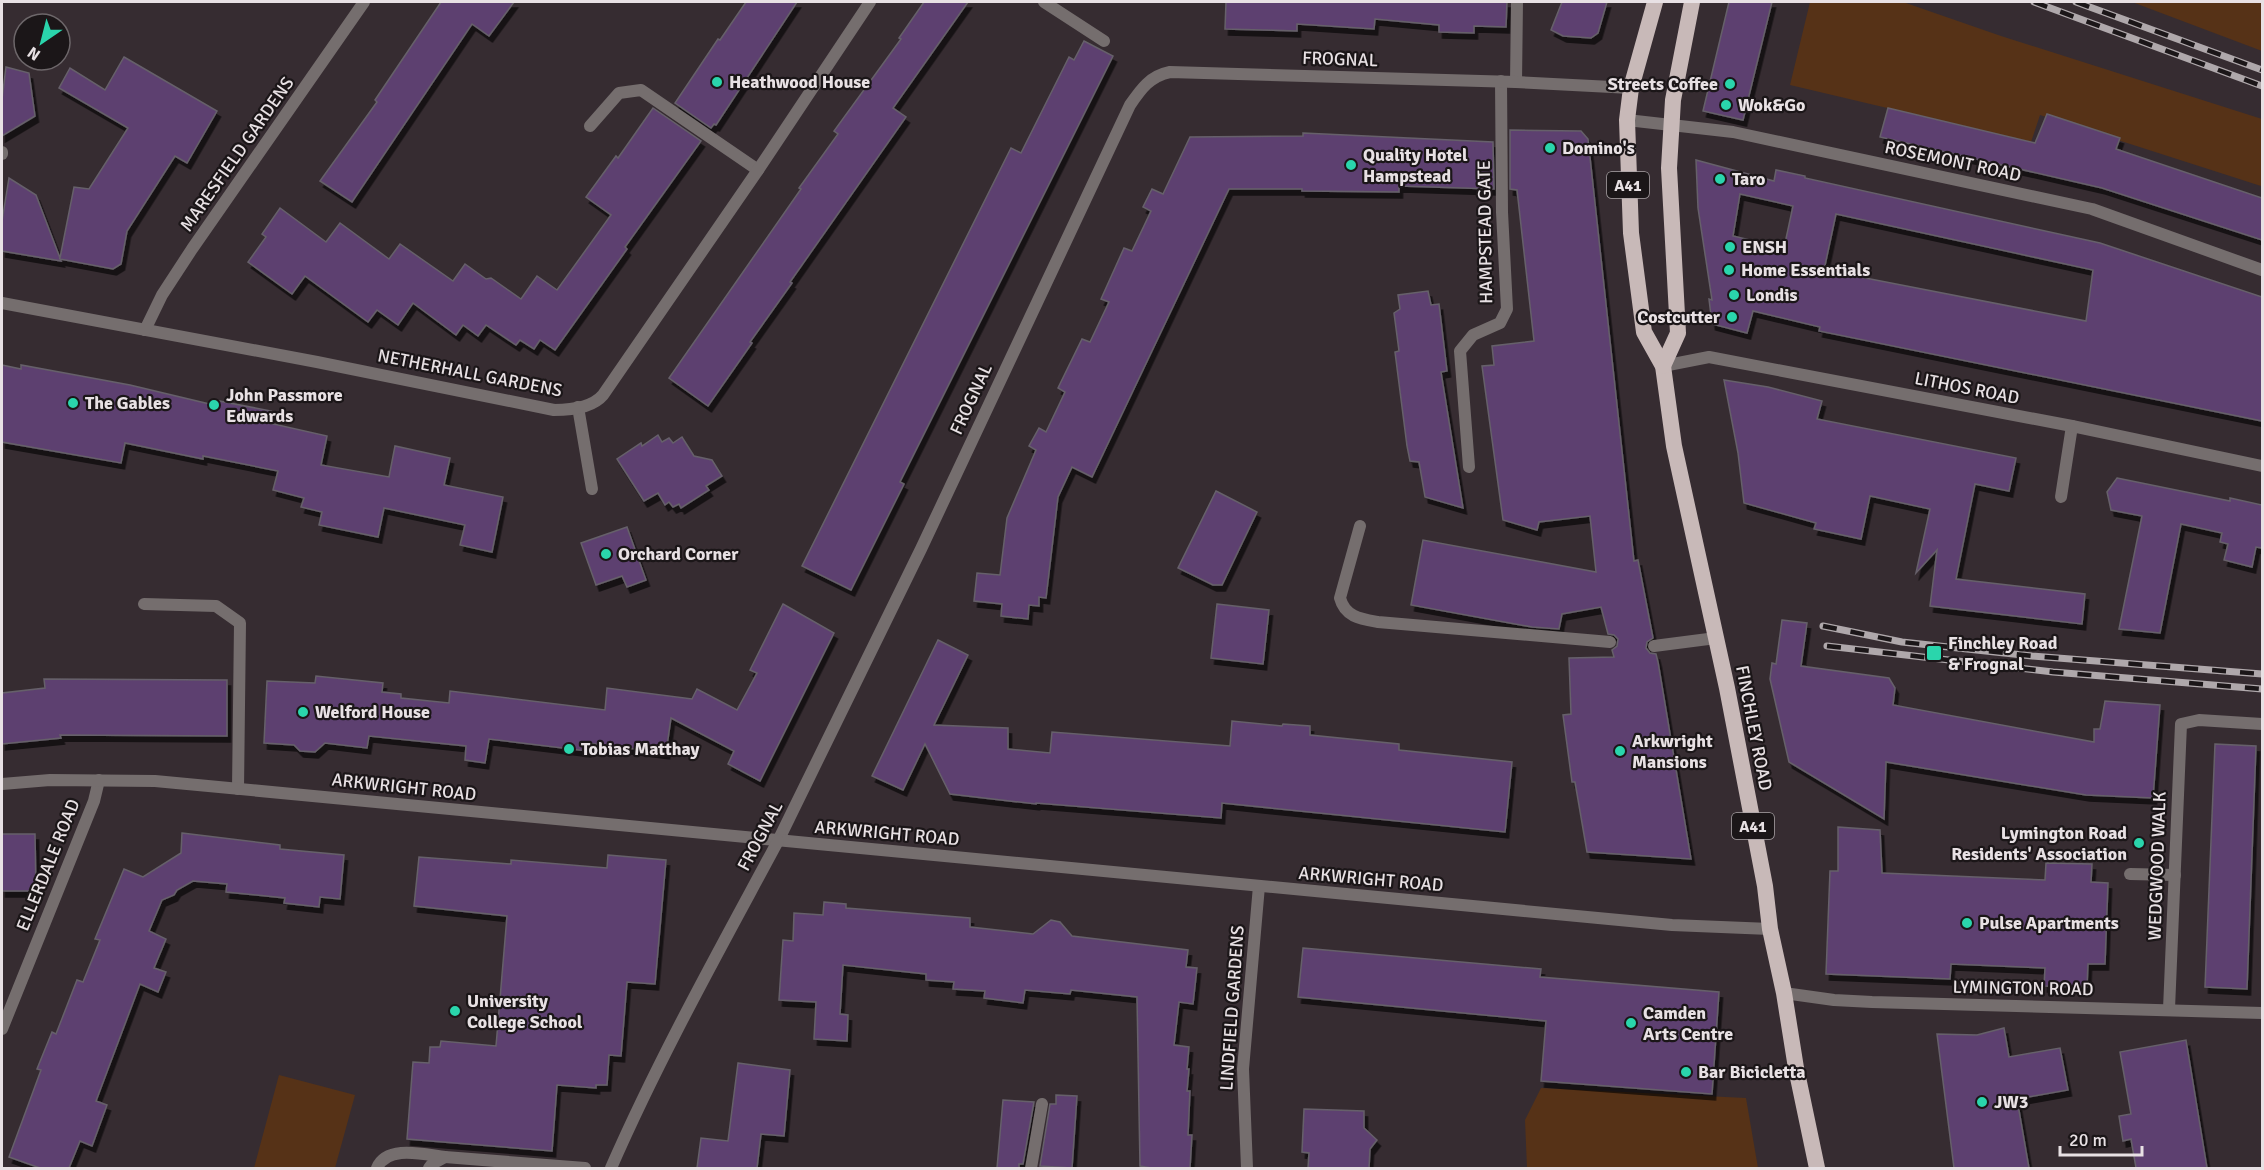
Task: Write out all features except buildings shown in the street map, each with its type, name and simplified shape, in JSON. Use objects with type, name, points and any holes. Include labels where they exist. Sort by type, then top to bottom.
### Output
[{"type":"highway","name":"FINCHLEY ROAD","points":[[1655,2],[1631,88],[1627,120],[1631,233],[1644,332],[1664,366],[1674,446],[1716,638],[1760,862],[1770,930],[1784,993],[1796,1068],[1817,1168]]},
{"type":"highway","name":"A41","points":[[1664,366],[1678,333],[1669,168],[1671,125],[1692,2]]},
{"type":"street","name":"MARESFIELD GARDENS","points":[[146,330],[162,295],[192,249],[364,2]]},
{"type":"street","name":"NETHERHALL GARDENS","points":[[2,303],[328,364],[554,410],[569,410],[578,407],[598,400],[603,395],[870,2]]},
{"type":"street","points":[[1044,2],[1104,41]]},
{"type":"street","points":[[1516,82],[1517,2]]},
{"type":"street","name":"FROGNAL","points":[[611,1168],[652,1078],[778,841],[921,549],[1130,105],[1146,84],[1157,75],[1170,72],[1501,81],[1631,88]]},
{"type":"street","name":"HAMPSTEAD GATE","points":[[1469,467],[1460,351],[1473,336],[1500,323],[1507,309],[1502,212],[1501,81]]},
{"type":"street","points":[[590,126],[619,93],[641,90],[758,170]]},
{"type":"street","name":"ROSEMONT ROAD","points":[[1627,120],[1733,132],[2092,209],[2262,270]]},
{"type":"street","name":"LITHOS ROAD","points":[[1664,366],[1709,357],[2072,426],[2262,466]]},
{"type":"street","points":[[578,407],[592,489]]},
{"type":"street","points":[[2061,497],[2072,426]]},
{"type":"street","points":[[1360,526],[1340,598],[1342,606],[1356,618],[1378,622],[1610,642]]},
{"type":"street","points":[[144,604],[216,606],[240,623],[238,789]]},
{"type":"street","points":[[1654,646],[1716,638]]},
{"type":"street","name":"WEDGWOOD WALK","points":[[2169,1009],[2181,724],[2199,720],[2262,724]]},
{"type":"street","name":"ARKWRIGHT ROAD","points":[[2,784],[50,780],[155,781],[1680,925],[1770,930]]},
{"type":"street","name":"ELLERDALE ROAD","points":[[2,1029],[93,801],[99,780]]},
{"type":"street","points":[[2130,874],[2175,875]]},
{"type":"street","name":"LINDFIELD GARDENS","points":[[1247,1168],[1243,1069],[1259,886]]},
{"type":"street","name":"LYMINGTON ROAD","points":[[1784,993],[1834,1000],[1872,1002],[2262,1013]]},
{"type":"street","points":[[1031,1168],[1042,1104]]},
{"type":"street","points":[[377,1168],[387,1158],[404,1153],[585,1168]]},
{"type":"street","points":[[429,1168],[445,1157]]},
{"type":"shaded area","points":[[1810,2],[1903,2],[2001,36],[2262,119],[2261,186],[2040,115],[2031,142],[1790,85]]},
{"type":"shaded area","points":[[2132,2],[2262,2],[2262,51]]},
{"type":"shaded area","points":[[279,1075],[355,1095],[335,1168],[254,1168]]},
{"type":"shaded area","name":"Camden Arts Centre","points":[[1541,1088],[1746,1098],[1758,1168],[1527,1168],[1525,1120]]},
{"type":"railway","points":[[2034,2],[2262,86]]},
{"type":"railway","points":[[2076,2],[2262,70]]},
{"type":"railway","points":[[1823,626],[1902,642],[2032,656],[2262,674]]},
{"type":"railway","points":[[1827,646],[2053,672],[2262,689]]},
{"type":"place","name":"Heathwood House","points":[[717,82]]},
{"type":"place","name":"Streets Coffee","points":[[1730,84]]},
{"type":"place","name":"Wok&Go","points":[[1726,105]]},
{"type":"place","name":"Domino's","points":[[1550,148]]},
{"type":"place","name":"Quality Hotel Hampstead","points":[[1351,165]]},
{"type":"place","name":"Taro","points":[[1720,179]]},
{"type":"place","name":"ENSH","points":[[1730,247]]},
{"type":"place","name":"Home Essentials","points":[[1729,270]]},
{"type":"place","name":"Londis","points":[[1734,295]]},
{"type":"place","name":"Costcutter","points":[[1732,317]]},
{"type":"place","name":"The Gables","points":[[73,403]]},
{"type":"place","name":"John Passmore Edwards","points":[[214,405]]},
{"type":"place","name":"Orchard Corner","points":[[606,554]]},
{"type":"place","name":"Finchley Road & Frognal","points":[[1934,653]]},
{"type":"place","name":"Welford House","points":[[303,712]]},
{"type":"place","name":"Tobias Matthay","points":[[569,749]]},
{"type":"place","name":"Arkwright Mansions","points":[[1620,751]]},
{"type":"place","name":"Lymington Road Residents' Association","points":[[2139,843]]},
{"type":"place","name":"Pulse Apartments","points":[[1967,923]]},
{"type":"place","name":"University College School","points":[[455,1011]]},
{"type":"place","name":"Camden Arts Centre","points":[[1631,1023]]},
{"type":"place","name":"Bar Bicicletta","points":[[1686,1072]]},
{"type":"place","name":"JW3","points":[[1982,1102]]}]
